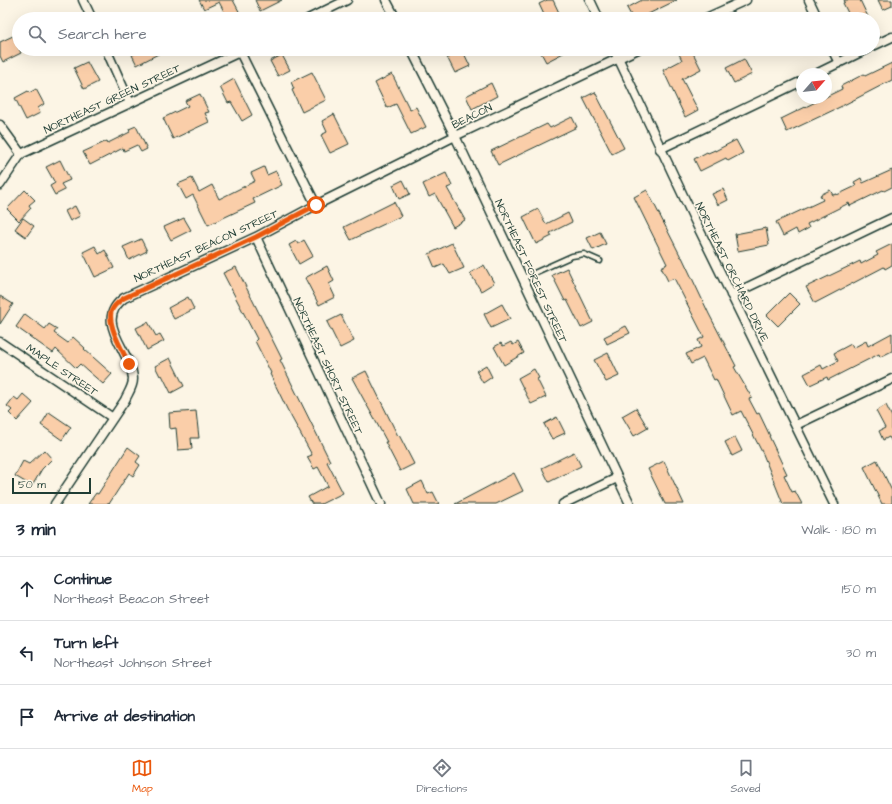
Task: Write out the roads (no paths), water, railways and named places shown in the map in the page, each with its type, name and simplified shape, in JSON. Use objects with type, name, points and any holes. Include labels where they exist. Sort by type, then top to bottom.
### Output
[{"type":"street","points":[[84,0],[89,12]]},
{"type":"street","points":[[320,12],[338,2],[347,0]]},
{"type":"street","points":[[386,0],[392,12]]},
{"type":"street","points":[[590,0],[596,12]]},
{"type":"street","points":[[719,12],[746,0]]},
{"type":"street","points":[[809,0],[815,12]]},
{"type":"street","points":[[880,43],[892,37]]},
{"type":"street","points":[[109,56],[130,103]]},
{"type":"street","name":"NORTHEAST GREEN STREET","points":[[21,154],[230,56]]},
{"type":"street","points":[[246,56],[316,205]]},
{"type":"street","name":"NORTHEAST FOREST STREET","points":[[415,56],[455,136],[630,504]]},
{"type":"street","name":"BEACON","points":[[316,205],[455,136],[622,56]]},
{"type":"street","points":[[836,56],[839,63]]},
{"type":"street","points":[[829,68],[853,56]]},
{"type":"street","name":"NORTHEAST ORCHARD DRIVE","points":[[618,58],[660,149],[834,504]]},
{"type":"street","points":[[660,149],[796,84]]},
{"type":"street","points":[[0,125],[21,154],[0,185]]},
{"type":"street","name":"NORTHEAST BEACON STREET","points":[[112,418],[125,400],[132,387],[133,380],[129,364],[115,335],[111,319],[111,313],[116,303],[256,237],[316,205]]},
{"type":"street","points":[[731,295],[892,218]]},
{"type":"street","name":"NORTHEAST SHORT STREET","points":[[256,237],[381,504]]},
{"type":"street","name":"MAPLE STREET","points":[[0,342],[112,418]]},
{"type":"street","points":[[796,425],[892,379]]},
{"type":"street","points":[[55,504],[112,418]]},
{"type":"street","points":[[563,504],[617,478]]},
{"type":"lane","points":[[522,279],[572,256],[584,254],[600,261]]}]
